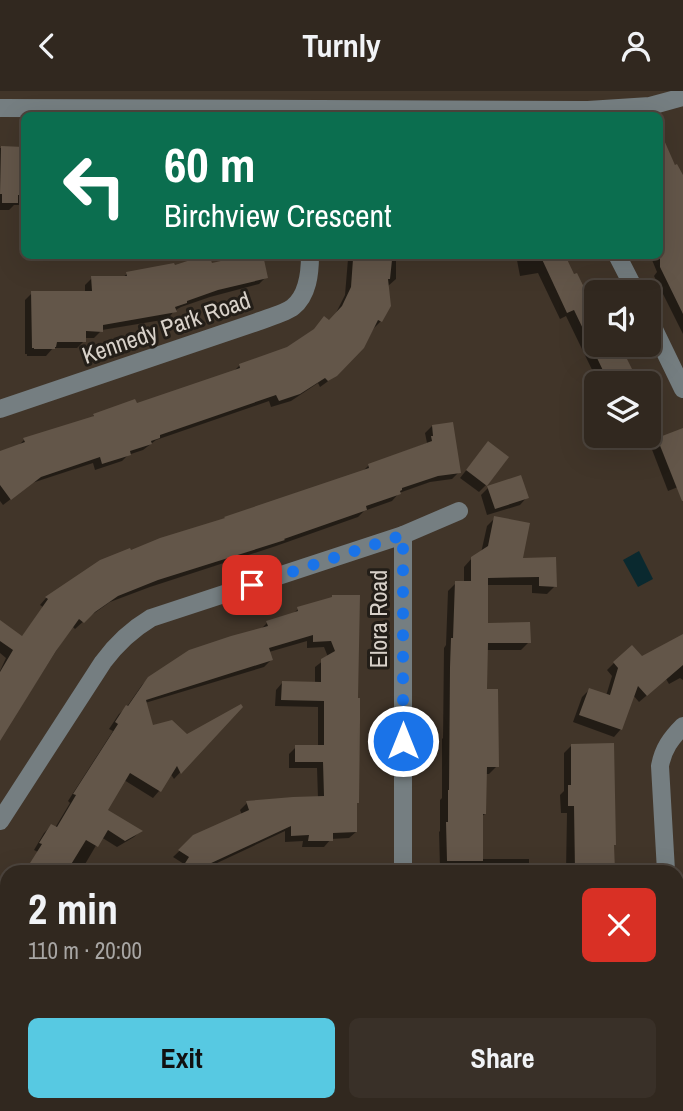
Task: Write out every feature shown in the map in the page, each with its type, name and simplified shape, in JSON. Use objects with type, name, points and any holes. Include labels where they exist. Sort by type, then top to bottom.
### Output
[{"type":"street","points":[[597,112],[650,106],[683,97]]},
{"type":"street","points":[[0,108],[314,112]]},
{"type":"street","name":"Kennedy Park Road","points":[[0,409],[257,322],[293,307],[304,292],[310,273],[310,259]]},
{"type":"street","points":[[619,259],[630,280]]},
{"type":"street","points":[[661,344],[683,389]]},
{"type":"street","points":[[0,821],[103,662],[118,642],[134,628],[151,618],[403,535],[459,511]]},
{"type":"street","name":"Elora Road","points":[[403,535],[403,865]]},
{"type":"street","points":[[666,865],[660,766],[669,741],[683,726]]},
{"type":"water","points":[[639,551],[653,579],[638,587],[623,560]]},
{"type":"building","points":[[663,138],[675,165],[677,164],[683,175],[683,314],[660,267],[660,259],[663,259]]},
{"type":"building","points":[[1,146],[21,147],[21,195],[18,195],[18,203],[2,203]]},
{"type":"building","points":[[194,259],[210,259],[212,263],[230,259],[264,259],[268,278],[218,290],[187,301],[175,307],[177,312],[103,325],[103,332],[86,331],[86,342],[57,342],[55,349],[32,348],[31,291],[92,291],[91,276],[127,276],[126,272],[174,263],[175,265]]},
{"type":"building","points":[[353,259],[392,260],[388,279],[391,306],[382,322],[378,320],[364,348],[337,376],[328,381],[325,378],[300,394],[279,401],[276,395],[160,435],[160,438],[151,441],[152,444],[130,451],[131,455],[102,464],[100,457],[41,477],[11,500],[0,485],[0,451],[25,442],[23,438],[94,416],[93,414],[135,399],[137,403],[240,368],[239,364],[287,347],[314,329],[324,316],[329,320],[342,306],[351,287]]},
{"type":"building","points":[[542,259],[567,259],[574,274],[577,273],[584,287],[584,331],[574,310],[567,313]]},
{"type":"building","points":[[597,357],[626,357],[633,371],[603,371]]},
{"type":"building","points":[[453,422],[461,473],[438,476],[402,488],[401,494],[366,506],[367,510],[285,540],[158,580],[118,596],[84,623],[79,619],[0,741],[0,672],[13,650],[0,641],[0,620],[22,636],[48,599],[45,597],[100,560],[369,468],[368,464],[432,441],[432,425]]},
{"type":"building","points":[[683,428],[683,501],[661,448],[661,436]]},
{"type":"building","points":[[488,441],[509,457],[487,486],[466,470]]},
{"type":"building","points":[[521,475],[529,498],[495,509],[487,486]]},
{"type":"building","points":[[494,516],[530,523],[523,558],[556,557],[557,587],[539,586],[539,577],[488,578],[488,623],[530,622],[531,643],[488,643],[487,689],[498,689],[499,767],[487,767],[483,861],[447,861],[450,667],[455,581],[471,581],[471,557],[488,546]]},
{"type":"building","points":[[360,595],[357,832],[333,833],[333,841],[308,841],[309,835],[291,836],[291,826],[207,865],[184,865],[189,857],[178,850],[193,835],[249,810],[246,801],[324,796],[323,762],[295,762],[295,745],[324,745],[324,701],[281,700],[282,681],[321,682],[321,659],[335,651],[331,641],[313,642],[313,635],[269,648],[273,660],[146,700],[153,725],[172,720],[187,734],[241,704],[243,707],[181,774],[177,766],[161,792],[130,773],[108,810],[143,831],[125,841],[108,830],[98,847],[86,840],[71,865],[29,865],[51,824],[57,827],[76,795],[73,794],[118,724],[115,722],[148,677],[189,650],[268,626],[266,621],[298,611],[297,607],[332,597]]},
{"type":"building","points":[[683,634],[683,665],[647,696],[638,686],[622,730],[579,715],[589,688],[610,695],[618,668],[613,662],[632,645],[642,656]]},
{"type":"building","points":[[614,743],[615,865],[575,865],[574,806],[568,806],[571,744]]},
{"type":"route","points":[[252,585],[403,535],[403,741]]}]
